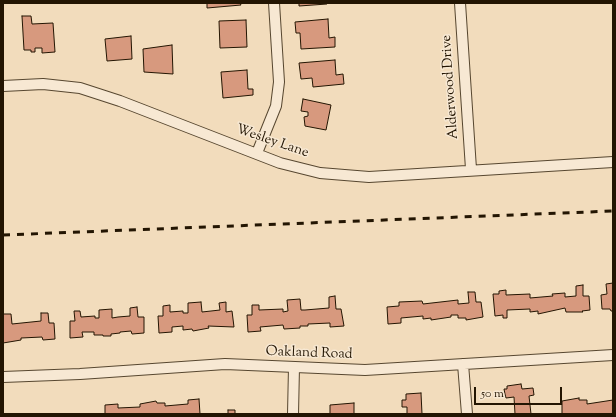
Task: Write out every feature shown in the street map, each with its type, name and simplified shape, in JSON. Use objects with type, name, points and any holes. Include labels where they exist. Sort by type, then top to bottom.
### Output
[{"type":"street","points":[[257,153],[276,106],[279,82],[274,3]]},
{"type":"street","name":"Alderwood Drive","points":[[460,3],[471,169]]},
{"type":"street","name":"Wesley Lane","points":[[3,86],[43,84],[80,88],[120,100],[280,163],[320,173],[362,176],[613,162]]},
{"type":"street","name":"Oakland Road","points":[[3,377],[225,364],[365,370],[613,354]]},
{"type":"street","points":[[464,364],[467,414]]},
{"type":"street","points":[[293,414],[294,367]]},
{"type":"building","points":[[207,3],[240,3],[241,5],[207,8]]},
{"type":"building","points":[[299,3],[326,3],[327,4],[299,6]]},
{"type":"building","points":[[22,16],[31,16],[32,24],[53,23],[55,52],[42,53],[42,48],[35,48],[35,52],[31,52],[31,50],[24,50]]},
{"type":"building","points":[[328,19],[329,38],[335,37],[335,47],[301,49],[300,33],[296,33],[295,22]]},
{"type":"building","points":[[246,20],[247,47],[220,48],[219,21]]},
{"type":"building","points":[[131,36],[132,59],[107,61],[105,39]]},
{"type":"building","points":[[172,45],[173,74],[144,72],[143,49]]},
{"type":"building","points":[[335,60],[336,75],[343,74],[344,84],[313,87],[312,78],[301,79],[299,63]]},
{"type":"building","points":[[247,70],[248,89],[253,89],[253,95],[223,98],[221,72]]},
{"type":"building","points":[[303,99],[331,105],[326,130],[305,126],[304,117],[308,116],[308,112],[301,111]]},
{"type":"building","points":[[613,283],[613,311],[610,309],[602,309],[601,295],[607,294],[606,284]]},
{"type":"building","points":[[583,285],[583,296],[589,296],[590,310],[582,311],[583,312],[566,312],[565,308],[538,314],[538,311],[530,312],[530,309],[507,310],[507,318],[503,318],[503,315],[495,316],[493,294],[499,294],[499,291],[506,290],[506,295],[530,294],[530,298],[553,296],[552,294],[565,293],[565,297],[576,296],[576,286]]},
{"type":"building","points":[[468,292],[475,292],[476,302],[481,302],[483,317],[466,320],[466,318],[458,318],[458,315],[451,315],[451,317],[431,320],[431,318],[423,319],[423,316],[401,318],[401,323],[388,324],[387,307],[399,306],[399,302],[422,301],[423,304],[458,300],[458,304],[469,303]]},
{"type":"building","points":[[335,296],[336,309],[341,309],[344,326],[330,327],[330,323],[308,324],[308,326],[300,326],[300,328],[284,329],[283,325],[260,327],[261,331],[248,332],[247,315],[252,315],[252,305],[259,305],[259,310],[283,309],[283,312],[288,311],[287,300],[300,299],[301,310],[329,308],[329,297]]},
{"type":"building","points":[[201,302],[202,312],[220,310],[219,303],[226,302],[226,312],[232,311],[234,327],[208,326],[209,328],[193,331],[192,329],[183,330],[183,326],[172,327],[172,332],[159,333],[158,316],[163,316],[163,306],[170,305],[170,312],[183,311],[183,313],[188,313],[188,303]]},
{"type":"building","points":[[137,307],[138,317],[144,317],[144,333],[132,334],[131,331],[111,334],[111,336],[103,336],[94,335],[94,332],[82,332],[83,337],[70,338],[70,321],[75,321],[74,311],[80,311],[81,317],[95,316],[95,318],[99,318],[99,310],[112,309],[112,318],[130,316],[130,308]]},
{"type":"building","points":[[41,313],[48,313],[49,323],[54,323],[55,339],[43,340],[42,337],[21,338],[21,340],[3,343],[3,314],[11,314],[12,324],[41,321]]},
{"type":"building","points":[[521,384],[522,389],[533,388],[534,395],[529,396],[531,414],[515,414],[514,397],[506,398],[504,389],[507,389],[507,386]]},
{"type":"building","points":[[421,393],[422,414],[407,414],[407,407],[402,407],[402,400],[406,400],[406,394]]},
{"type":"building","points":[[579,398],[579,400],[587,400],[587,404],[613,400],[613,414],[562,414],[562,401]]},
{"type":"building","points":[[199,399],[200,414],[105,414],[105,405],[118,404],[118,408],[140,407],[140,404],[156,401],[157,403],[165,403],[165,406],[188,404],[188,400]]},
{"type":"building","points":[[354,403],[354,414],[330,414],[330,405]]},
{"type":"building","points":[[228,410],[235,410],[235,414],[228,414]]},
{"type":"railway","points":[[3,235],[613,211]]}]
